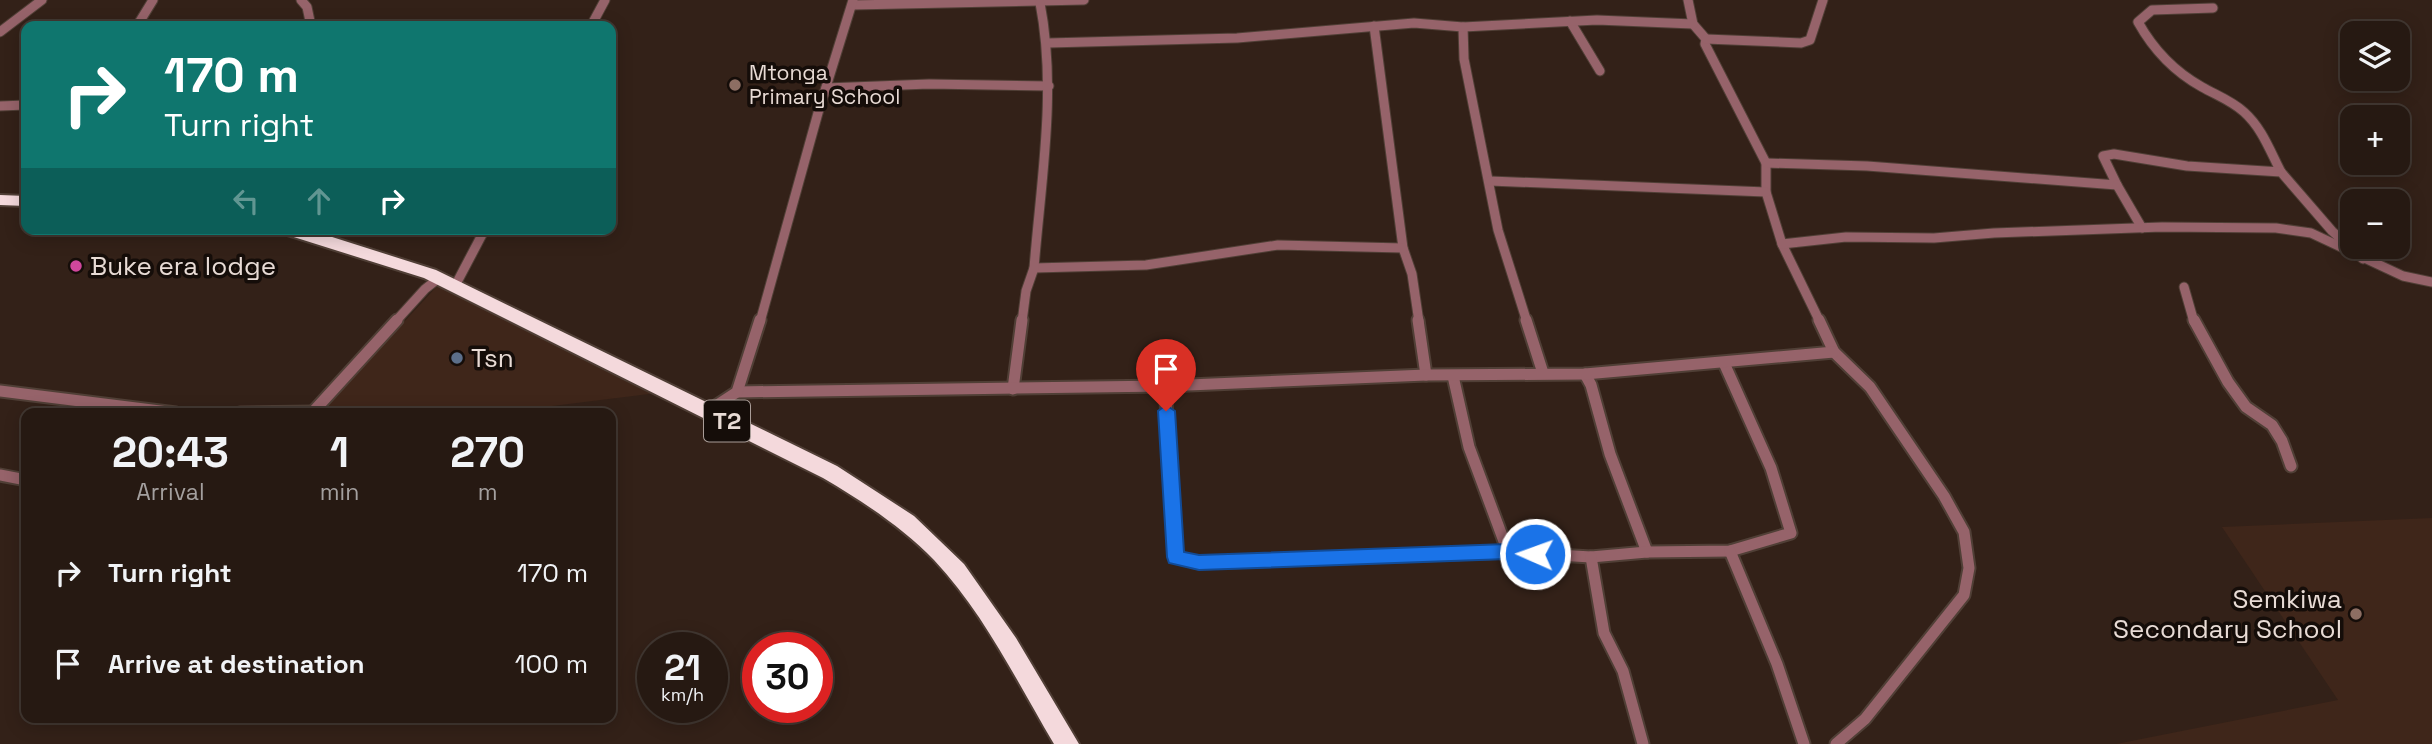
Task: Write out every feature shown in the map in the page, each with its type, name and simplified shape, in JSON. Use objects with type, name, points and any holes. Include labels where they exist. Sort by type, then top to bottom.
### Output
[{"type":"highway","points":[[0,200],[21,201]]},
{"type":"highway","name":"T2","points":[[311,235],[447,282],[830,472],[879,500],[922,536],[970,586],[1066,744]]},
{"type":"street","points":[[0,32],[42,0]]},
{"type":"street","points":[[140,21],[153,0]]},
{"type":"street","points":[[301,0],[307,7],[310,21]]},
{"type":"street","points":[[594,21],[605,0]]},
{"type":"street","points":[[737,392],[768,296],[826,88],[853,3],[1040,3],[1084,0]]},
{"type":"street","points":[[1688,0],[1693,23],[1706,39],[1705,44],[1766,163],[1766,192],[1782,244],[1834,352],[1870,387],[1944,496],[1964,532],[1969,568],[1964,595],[1865,719],[1836,744]]},
{"type":"street","points":[[1706,39],[1801,43],[1810,40],[1823,0]]},
{"type":"street","points":[[1013,389],[1026,291],[1034,268],[1049,86],[1048,43],[1040,3]]},
{"type":"street","points":[[2213,8],[2152,10],[2137,22],[2148,44],[2198,84],[2242,109],[2252,120],[2281,172],[2340,238]]},
{"type":"street","points":[[1048,43],[1237,38],[1414,23],[1463,27],[1570,21],[1693,23]]},
{"type":"street","points":[[1570,21],[1600,71]]},
{"type":"street","points":[[1374,26],[1403,248],[1412,274],[1426,375]]},
{"type":"street","points":[[1463,27],[1464,59],[1490,181],[1497,230],[1543,373]]},
{"type":"street","points":[[826,88],[929,84],[1049,86]]},
{"type":"street","points":[[0,106],[21,105]]},
{"type":"street","points":[[2143,228],[2103,156],[2114,154],[2187,166],[2281,172]]},
{"type":"street","points":[[1766,163],[1867,166],[2117,185]]},
{"type":"street","points":[[1490,181],[1766,192]]},
{"type":"street","points":[[1782,244],[1846,237],[1934,238],[1994,233],[2230,226],[2311,233],[2340,248]]},
{"type":"street","points":[[317,408],[425,289],[447,282],[481,235]]},
{"type":"street","points":[[1034,268],[1146,265],[1278,245],[1403,248]]},
{"type":"street","points":[[2363,259],[2403,276],[2432,282]]},
{"type":"street","points":[[2185,287],[2194,324],[2228,382],[2246,407],[2272,425],[2282,441],[2291,466]]},
{"type":"street","points":[[708,411],[737,392],[1165,386],[1426,375],[1585,374],[1834,352]]},
{"type":"street","points":[[1165,386],[1176,557],[1199,563],[1507,552],[1591,557],[1647,552],[1730,551],[1790,533],[1787,514],[1724,363]]},
{"type":"street","points":[[1585,374],[1591,385],[1610,454],[1647,552]]},
{"type":"street","points":[[1453,376],[1469,447],[1507,552]]},
{"type":"street","points":[[0,391],[136,408]]},
{"type":"street","points":[[0,474],[21,479]]},
{"type":"street","points":[[1730,551],[1777,664],[1804,744]]},
{"type":"street","points":[[1591,557],[1604,633],[1623,671],[1643,744]]},
{"type":"shaded area","points":[[439,284],[657,393],[536,408],[325,408]]},
{"type":"shaded area","name":"Semkiwa Secondary School","points":[[2432,518],[2432,744],[2116,744],[2338,700],[2222,527]]},
{"type":"place","name":"Mtonga Primary School","points":[[735,85]]},
{"type":"place","name":"Buke era lodge","points":[[76,266]]},
{"type":"place","name":"Tsn","points":[[457,358]]},
{"type":"place","name":"Semkiwa Secondary School","points":[[2356,614]]},
{"type":"route","points":[[1166,411],[1176,557],[1199,563],[1507,552],[1535,554]]}]
